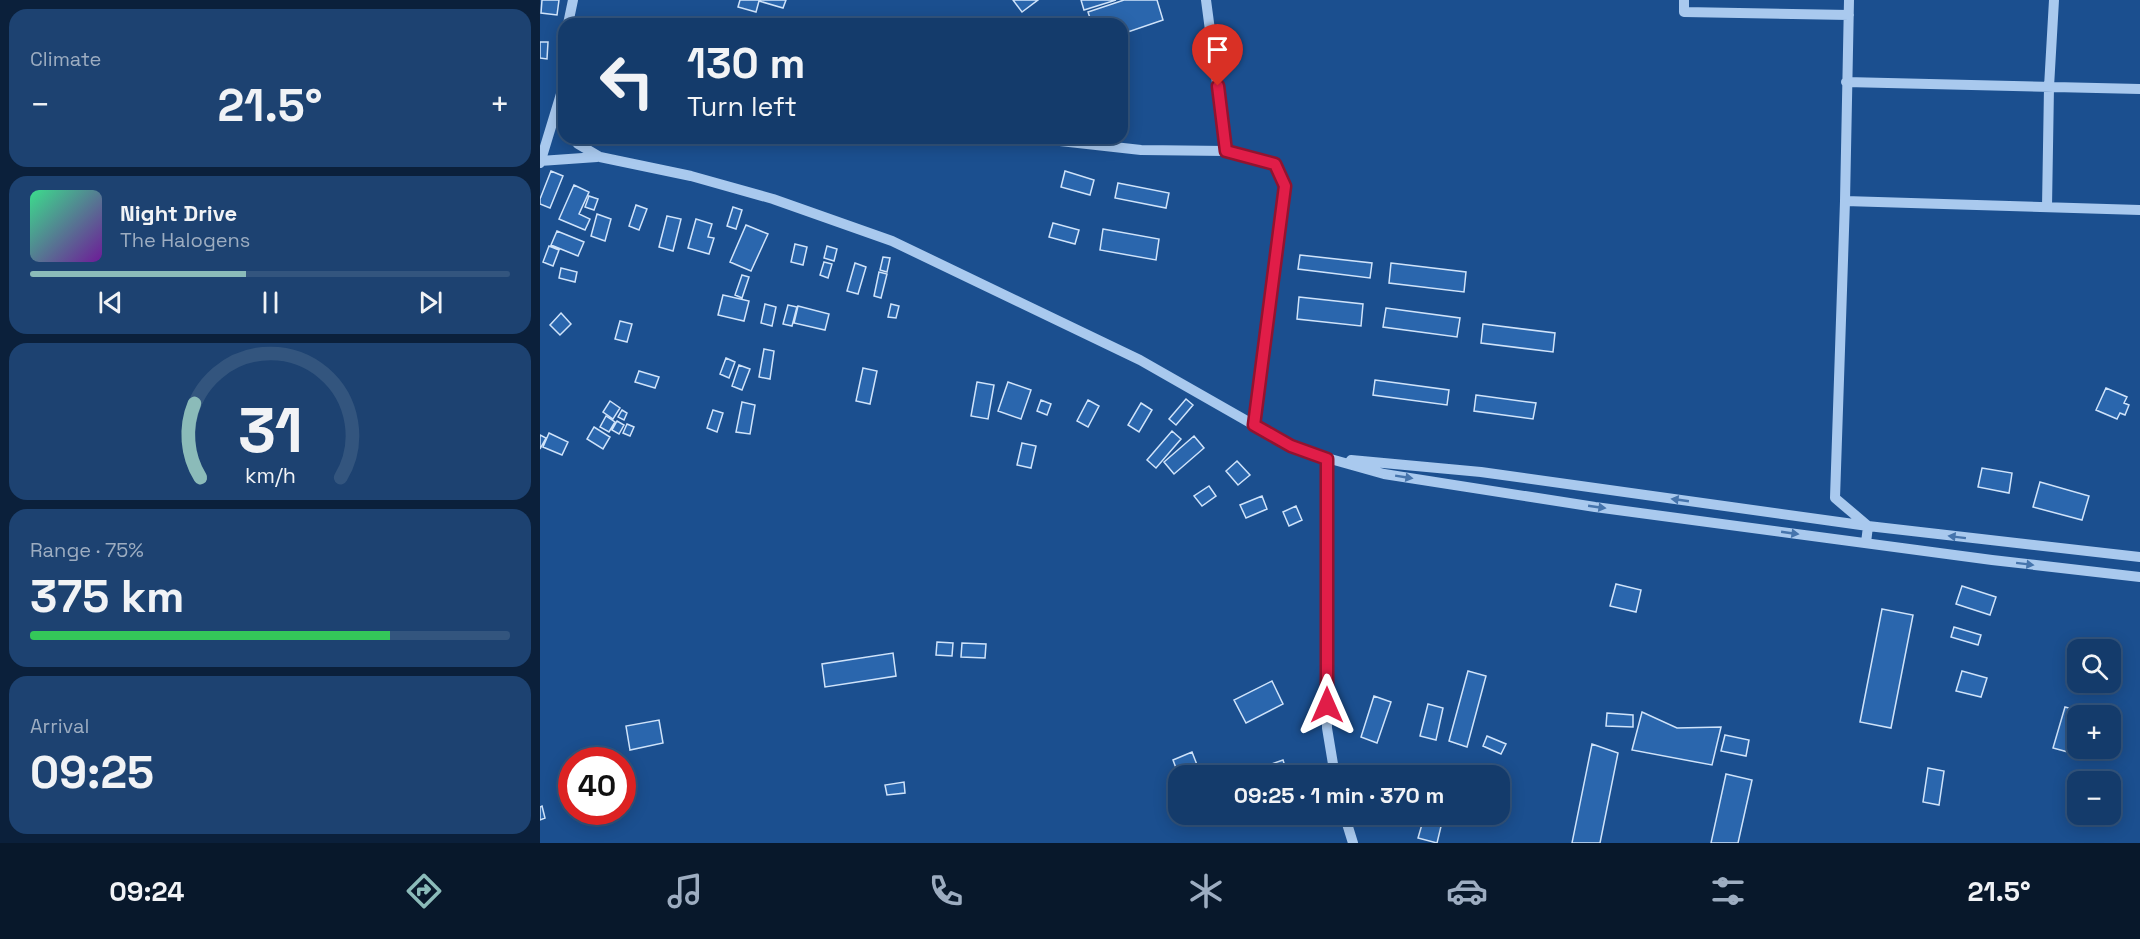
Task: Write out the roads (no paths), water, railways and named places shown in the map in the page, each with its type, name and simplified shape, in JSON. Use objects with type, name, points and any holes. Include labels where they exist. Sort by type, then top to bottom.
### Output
[{"type":"street","points":[[569,18],[573,0]]},
{"type":"street","points":[[1206,0],[1226,151]]},
{"type":"street","points":[[1684,0],[1684,12],[1849,15]]},
{"type":"street","points":[[1849,0],[1835,498],[1868,526]]},
{"type":"street","points":[[2047,207],[2049,87],[2054,0]]},
{"type":"street","points":[[1846,82],[2140,88]]},
{"type":"street","points":[[558,104],[540,161],[600,157],[691,176],[773,199],[892,241],[1140,360],[1291,446],[1327,459],[1384,474],[1705,522],[2140,577]]},
{"type":"street","points":[[580,144],[600,157]]},
{"type":"street","points":[[1087,144],[1141,150],[1226,151],[1275,164],[1285,186],[1254,425]]},
{"type":"street","points":[[1845,201],[2140,210]]},
{"type":"street","points":[[1327,459],[1481,472],[1868,526],[2140,557]]},
{"type":"street","points":[[1327,459],[1327,728],[1333,765]]},
{"type":"street","points":[[1479,489],[1481,472]]},
{"type":"street","points":[[1705,522],[1708,504]]},
{"type":"street","points":[[1722,524],[1725,507]]},
{"type":"street","points":[[1866,543],[1868,526]]},
{"type":"street","points":[[1992,560],[1994,542]]},
{"type":"street","points":[[2093,572],[2096,552]]},
{"type":"street","points":[[1347,825],[1353,843]]}]
